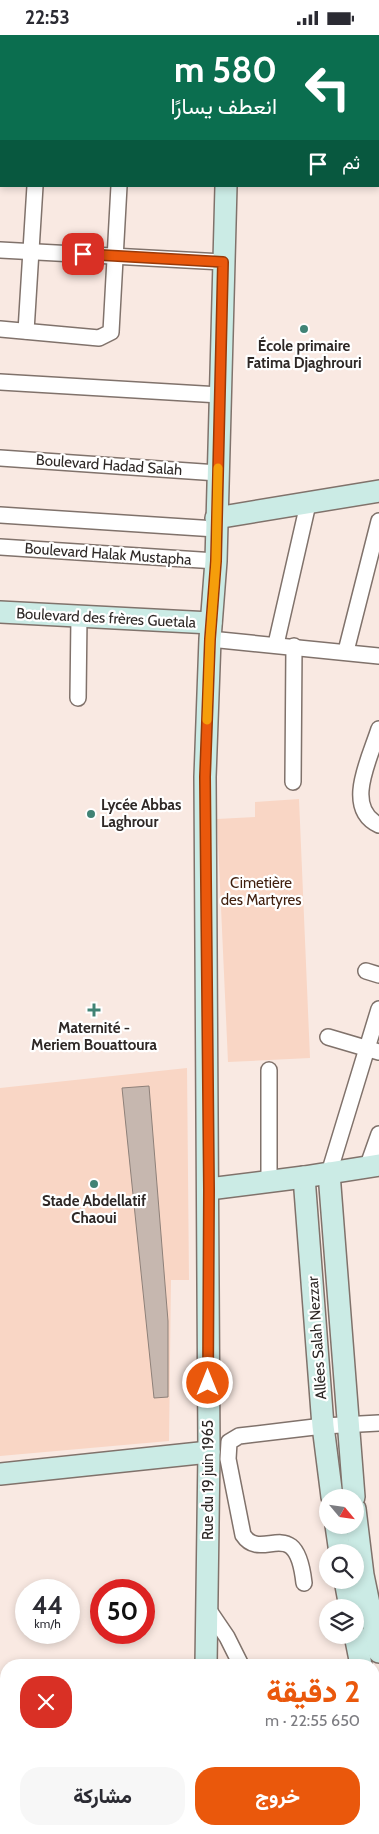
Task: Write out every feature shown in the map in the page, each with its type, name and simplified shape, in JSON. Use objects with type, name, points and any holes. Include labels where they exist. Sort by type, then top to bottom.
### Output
[{"type":"street","points":[[26,331],[35,187]]},
{"type":"street","points":[[0,329],[99,338],[108,336],[112,325],[117,256],[119,187]]},
{"type":"street","name":"Rue du 19 juin 1965","points":[[206,1659],[209,1452],[209,1189],[205,777],[216,561],[226,187]]},
{"type":"street","points":[[0,250],[223,262]]},
{"type":"street","points":[[0,382],[220,395]]},
{"type":"street","name":"Boulevard Hadad Salah","points":[[0,458],[218,473]]},
{"type":"street","points":[[0,515],[216,523],[308,503],[379,491]]},
{"type":"street","points":[[276,645],[308,503]]},
{"type":"street","points":[[346,651],[379,521]]},
{"type":"street","name":"Boulevard Halak Mustapha","points":[[0,547],[216,561]]},
{"type":"street","name":"Boulevard des frères Guetala","points":[[0,612],[79,617],[211,631]]},
{"type":"street","points":[[78,698],[79,617]]},
{"type":"street","points":[[211,631],[276,645],[379,656]]},
{"type":"street","points":[[293,782],[294,646]]},
{"type":"street","points":[[379,729],[360,793],[361,807],[368,819],[379,825]]},
{"type":"street","points":[[353,1489],[329,1173],[373,1051],[379,1009]]},
{"type":"street","points":[[328,1037],[373,1051]]},
{"type":"street","points":[[269,1070],[269,1181]]},
{"type":"street","points":[[209,1189],[304,1177],[374,1165],[379,1133]]},
{"type":"street","name":"Allées Salah Nezzar","points":[[304,1177],[323,1426],[331,1489]]},
{"type":"street","points":[[304,1583],[300,1557],[295,1548],[288,1544],[256,1543],[249,1541],[243,1535],[227,1449],[229,1442],[239,1436],[323,1426],[379,1423]]},
{"type":"street","points":[[0,1474],[209,1452]]},
{"type":"street","points":[[358,1534],[363,1575],[379,1653]]},
{"type":"street","points":[[208,1609],[227,1637],[238,1659]]},
{"type":"street","points":[[357,1644],[360,1659]]},
{"type":"green space","name":"Cimetière des Martyres","points":[[299,799],[310,1058],[228,1062],[217,819],[255,817],[255,802]]},
{"type":"green space","name":"Stade Abdellatif Chaoui","points":[[187,1068],[189,1280],[171,1280],[169,1441],[0,1456],[0,1088]]},
{"type":"building","points":[[149,1086],[168,1321],[168,1397],[154,1398],[122,1088]]},
{"type":"slow traffic","points":[[207,720],[210,639],[216,561],[218,468]]},
{"type":"place","name":"École primaire Fatima Djaghrouri","points":[[304,329]]},
{"type":"place","name":"Lycée Abbas Laghrour","points":[[91,814]]},
{"type":"place","name":"Maternité - Meriem Bouattoura","points":[[94,1010]]},
{"type":"place","name":"Stade Abdellatif Chaoui","points":[[94,1184]]},
{"type":"route","points":[[83,254],[223,262],[216,561],[210,639],[205,777],[209,1189],[208,1383]]}]
